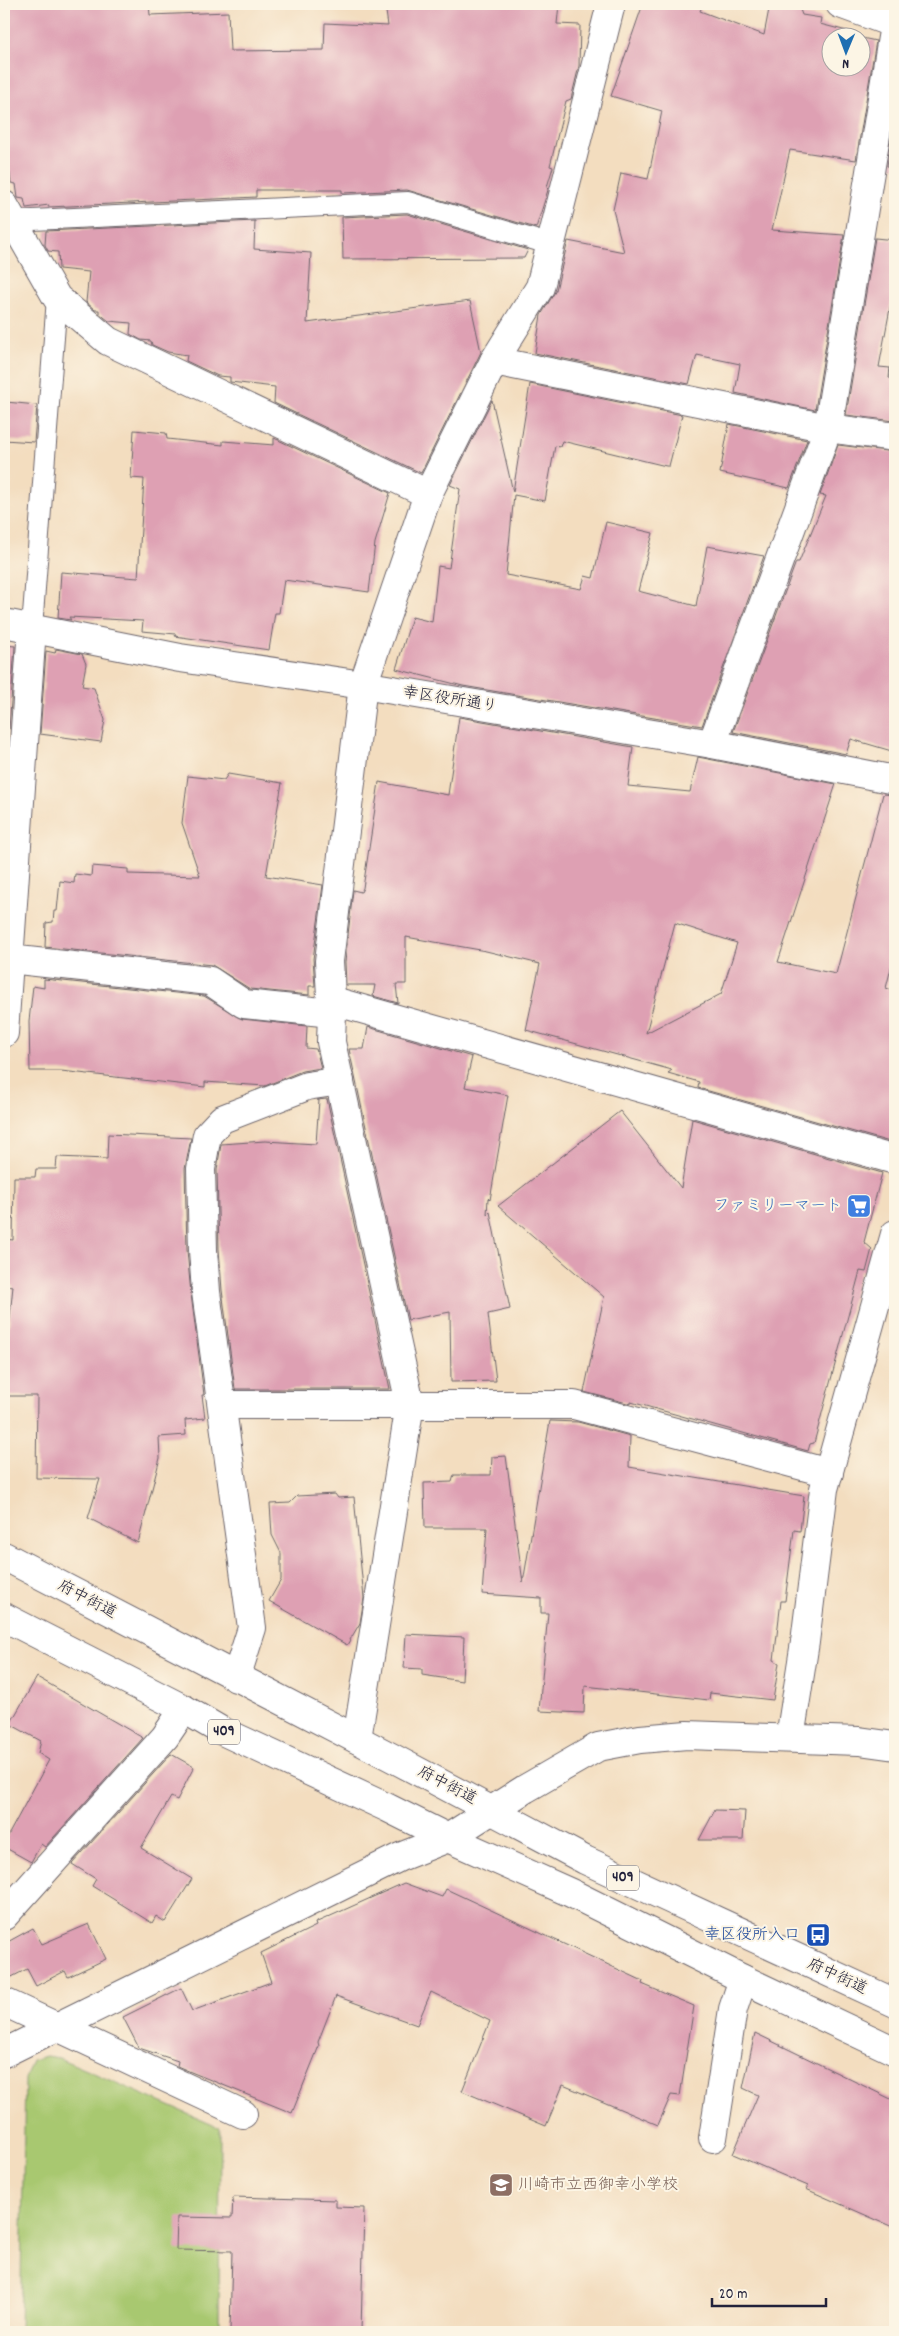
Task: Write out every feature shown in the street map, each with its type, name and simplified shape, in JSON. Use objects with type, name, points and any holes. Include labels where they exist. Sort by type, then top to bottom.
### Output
[{"type":"main road","points":[[357,1739],[410,1404],[331,1042],[329,961],[363,685],[428,494],[494,361],[540,287],[611,4]]},
{"type":"main road","points":[[712,744],[828,428],[895,22],[840,4]]},
{"type":"main road","points":[[8,213],[58,298],[108,341],[428,494]]},
{"type":"main road","points":[[494,361],[828,428],[895,437]]},
{"type":"main road","name":"幸区役所通り","points":[[4,623],[180,658],[363,685],[712,744],[895,780]]},
{"type":"main road","points":[[4,1032],[9,960],[12,805],[32,628]]},
{"type":"main road","points":[[9,960],[210,981],[244,1004],[331,1007],[895,1160]]},
{"type":"main road","points":[[236,1678],[252,1628],[206,1292],[202,1250],[201,1169],[207,1135],[222,1119],[307,1086],[340,1080]]},
{"type":"main road","points":[[790,1738],[805,1642],[824,1489],[895,1234]]},
{"type":"main road","points":[[222,1405],[574,1405],[829,1473]]},
{"type":"main road","name":"府中街道","points":[[4,1556],[236,1678],[357,1739],[585,1860],[895,2003]]},
{"type":"main road","name":"409","points":[[4,1617],[184,1709],[220,1730],[448,1838],[571,1893],[743,1979],[895,2051]]},
{"type":"main road","points":[[4,1916],[165,1737],[184,1709]]},
{"type":"main road","points":[[4,2053],[400,1857],[448,1838],[598,1747],[640,1739],[687,1735],[859,1741],[895,1746]]},
{"type":"main road","points":[[713,2138],[733,2009],[743,1979]]},
{"type":"main road","points":[[4,2002],[243,2114]]},
{"type":"lane","points":[[8,213],[408,202],[552,245]]},
{"type":"lane","points":[[32,628],[58,298]]},
{"type":"green space","points":[[46,2056],[59,2058],[220,2128],[219,2332],[20,2332],[25,2080],[32,2060]]},
{"type":"building","points":[[4,4],[149,4],[150,15],[228,12],[230,51],[324,50],[325,23],[388,26],[385,4],[559,4],[557,24],[580,25],[579,66],[571,99],[566,101],[550,166],[553,167],[547,187],[548,190],[536,228],[407,190],[342,193],[342,190],[256,190],[256,197],[48,207],[49,205],[26,208],[24,199],[18,198],[16,184],[11,183],[9,167],[4,158]]},
{"type":"building","points":[[643,4],[703,4],[700,11],[764,35],[770,4],[798,4],[802,15],[821,18],[820,24],[836,28],[822,28],[822,78],[870,78],[856,160],[790,150],[772,230],[844,235],[815,410],[735,393],[740,364],[697,355],[689,384],[535,353],[541,315],[556,290],[568,241],[624,252],[613,210],[621,173],[648,179],[662,111],[611,96]]},
{"type":"building","points":[[872,40],[876,41],[872,65]]},
{"type":"building","points":[[895,114],[895,167],[887,166]]},
{"type":"building","points":[[407,214],[528,250],[524,258],[343,259],[342,217]]},
{"type":"building","points":[[255,221],[254,249],[311,253],[307,323],[470,301],[481,352],[421,473],[274,403],[275,387],[230,382],[230,377],[218,376],[186,361],[187,355],[168,352],[152,345],[151,341],[141,340],[130,334],[131,323],[109,321],[99,313],[99,310],[95,310],[86,302],[89,272],[59,269],[58,252],[48,251],[45,245],[46,231]]},
{"type":"building","points":[[875,238],[895,240],[895,303],[891,303],[879,367],[890,368],[889,378],[895,379],[895,421],[846,415]]},
{"type":"building","points":[[530,384],[682,415],[669,466],[562,441],[560,447],[555,446],[545,501],[514,495],[506,575],[581,589],[585,576],[593,578],[606,522],[653,533],[638,591],[696,606],[707,546],[764,556],[702,726],[463,686],[396,669],[412,617],[432,622],[438,566],[449,568],[460,489],[450,485],[492,400],[513,492]]},
{"type":"building","points":[[6,402],[37,405],[34,442],[4,440]]},
{"type":"building","points":[[729,424],[807,440],[789,488],[720,473]]},
{"type":"building","points":[[134,430],[166,433],[167,439],[223,445],[223,441],[274,445],[274,438],[390,493],[375,543],[369,592],[284,580],[279,613],[275,613],[269,650],[175,636],[176,634],[142,631],[143,621],[69,617],[71,620],[58,618],[61,572],[138,578],[144,479],[131,478]]},
{"type":"building","points":[[838,445],[895,452],[895,752],[851,739],[846,754],[733,732],[796,562],[799,562],[826,496],[820,495]]},
{"type":"building","points":[[4,645],[15,646],[9,729],[4,729]]},
{"type":"building","points":[[56,649],[82,654],[86,664],[82,686],[94,688],[105,720],[101,742],[40,734],[46,651],[55,653]]},
{"type":"building","points":[[459,717],[633,747],[628,786],[690,792],[698,757],[836,784],[778,962],[836,974],[883,794],[895,795],[895,952],[886,988],[895,991],[895,1122],[890,1142],[698,1088],[699,1082],[668,1073],[672,1070],[526,1030],[540,964],[486,951],[406,937],[406,984],[396,984],[398,1003],[373,996],[375,985],[346,985],[345,962],[353,890],[361,892],[363,888],[379,782],[448,795]],"holes":[[[675,923],[737,943],[721,994],[646,1033]]]},
{"type":"building","points":[[228,774],[282,783],[266,876],[323,885],[313,959],[315,986],[309,986],[309,995],[250,989],[212,965],[45,947],[46,923],[53,922],[54,911],[57,911],[60,881],[74,883],[75,874],[91,876],[92,866],[128,869],[128,874],[200,876],[182,823],[188,776],[224,780]]},
{"type":"building","points":[[44,979],[204,996],[242,1019],[307,1026],[306,1048],[316,1049],[321,1068],[302,1071],[265,1086],[205,1082],[205,1087],[61,1071],[30,1071],[29,1021],[33,986],[44,988]]},
{"type":"building","points":[[368,1027],[472,1057],[465,1087],[508,1095],[490,1200],[488,1198],[487,1215],[490,1212],[510,1309],[488,1314],[496,1381],[451,1382],[450,1312],[408,1320],[349,1049],[364,1049]]},
{"type":"building","points":[[327,1099],[390,1389],[235,1389],[222,1290],[219,1249],[217,1170],[221,1144],[265,1141],[316,1144],[319,1100],[317,1100]]},
{"type":"building","points":[[620,1111],[681,1188],[692,1119],[882,1173],[864,1242],[872,1249],[866,1272],[860,1271],[814,1443],[810,1444],[808,1451],[631,1402],[631,1404],[584,1392],[604,1297],[498,1206]]},
{"type":"building","points":[[108,1134],[191,1138],[185,1169],[187,1250],[205,1418],[185,1420],[186,1435],[159,1437],[160,1458],[138,1543],[88,1518],[100,1479],[36,1478],[37,1396],[4,1396],[4,1376],[13,1286],[4,1285],[5,1239],[13,1240],[14,1177],[35,1177],[36,1169],[56,1169],[57,1157],[107,1159]]},
{"type":"building","points":[[550,1421],[578,1422],[630,1436],[629,1467],[804,1496],[800,1531],[794,1530],[785,1601],[781,1601],[774,1660],[779,1663],[773,1700],[710,1693],[709,1700],[585,1686],[584,1713],[539,1711],[548,1613],[541,1613],[541,1598],[482,1594],[487,1528],[425,1528],[424,1483],[452,1482],[454,1475],[491,1475],[492,1457],[506,1456],[523,1583]]},
{"type":"building","points":[[335,1494],[338,1498],[354,1497],[364,1598],[360,1623],[347,1645],[269,1601],[281,1580],[281,1553],[272,1535],[270,1504],[290,1503],[297,1496]]},
{"type":"building","points":[[406,1634],[464,1637],[462,1681],[422,1675],[422,1669],[404,1668]]},
{"type":"building","points":[[37,1677],[143,1738],[45,1847],[41,1844],[31,1862],[4,1847],[4,1843],[49,1760],[38,1753],[41,1741],[10,1724]]},
{"type":"building","points":[[171,1754],[194,1767],[177,1800],[171,1797],[141,1848],[192,1879],[165,1922],[156,1916],[152,1923],[92,1886],[96,1879],[72,1864]]},
{"type":"building","points":[[715,1810],[745,1811],[743,1840],[699,1840]]},
{"type":"building","points":[[404,1883],[442,1897],[446,1889],[643,1981],[642,1984],[694,2006],[680,2096],[671,2095],[658,2125],[563,2085],[546,2126],[462,2091],[490,2021],[431,1992],[417,2025],[336,1996],[318,2042],[319,2046],[292,2113],[177,2066],[178,2061],[139,2048],[123,2017],[181,1988],[192,2011],[271,1982],[261,1953],[316,1926],[315,1923]]},
{"type":"building","points":[[89,1924],[106,1959],[68,1977],[65,1971],[36,1986],[27,1969],[4,1981],[4,1944],[33,1928],[42,1944]]},
{"type":"building","points":[[755,2033],[895,2101],[895,2228],[806,2189],[808,2186],[733,2154],[758,2095],[743,2088]]},
{"type":"building","points":[[233,2197],[336,2200],[336,2207],[364,2208],[361,2332],[230,2332],[232,2251],[176,2250],[177,2217],[232,2218]]},
{"type":"place","name":"ファミリーマート","points":[[859,1206]]},
{"type":"place","name":"幸区役所入口","points":[[818,1935]]},
{"type":"place","name":"川崎市立西御幸小学校","points":[[501,2185]]}]
